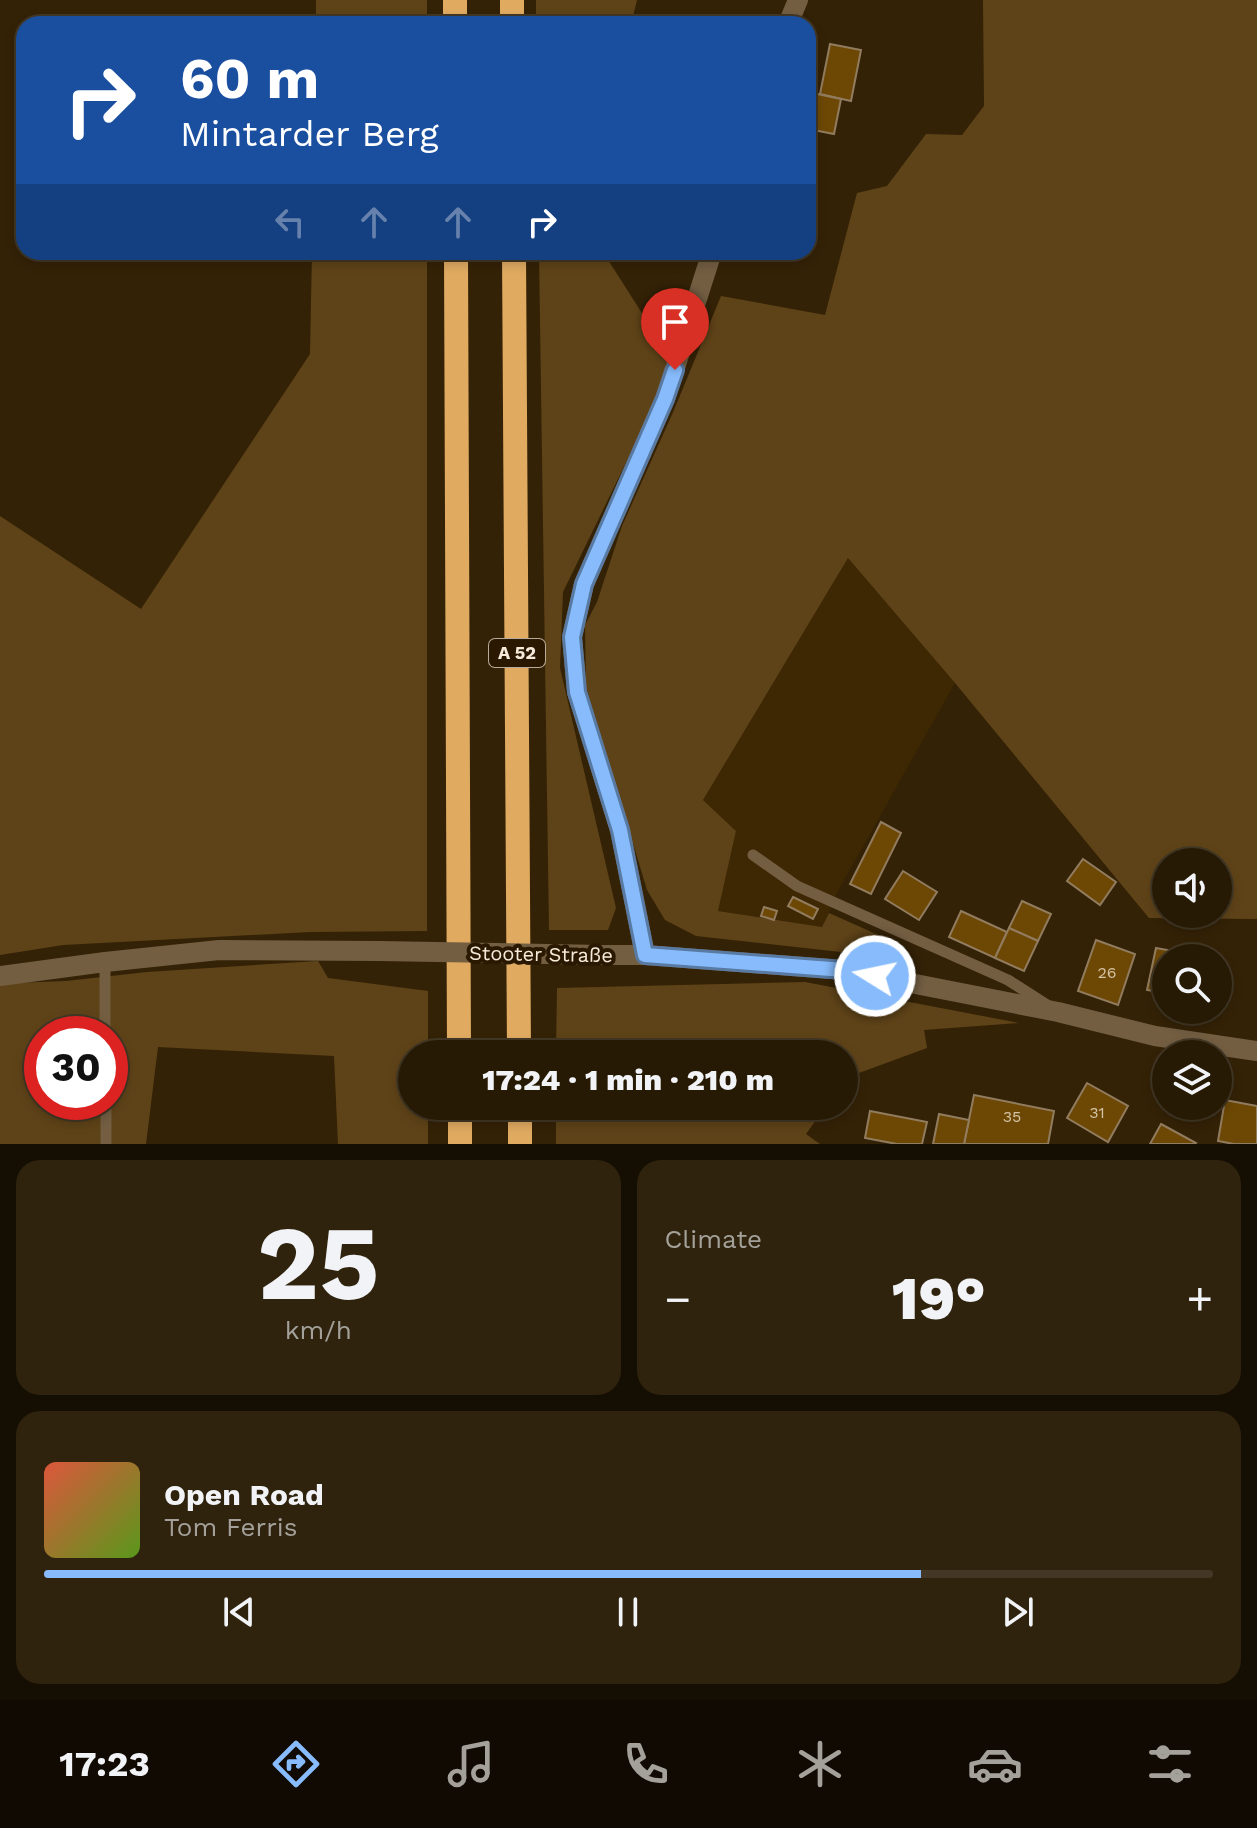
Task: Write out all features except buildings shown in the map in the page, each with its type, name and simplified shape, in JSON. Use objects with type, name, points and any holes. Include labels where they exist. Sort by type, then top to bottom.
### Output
[{"type":"highway","points":[[456,260],[459,1040]]},
{"type":"highway","name":"A 52","points":[[514,260],[519,1040]]},
{"type":"highway","points":[[460,1120],[460,1144]]},
{"type":"highway","points":[[520,1120],[520,1144]]},
{"type":"street","points":[[645,955],[620,830],[577,692],[572,637],[584,584],[665,399],[709,260]]},
{"type":"street","name":"Stooter Straße","points":[[0,976],[219,950],[645,955],[844,970],[1058,1012],[1155,1036],[1257,1051]]},
{"type":"lane","points":[[753,855],[797,886],[1008,980],[1058,1012]]},
{"type":"lane","points":[[105,962],[105,1016]]},
{"type":"lane","points":[[106,1120],[106,1144]]},
{"type":"shaded area","points":[[316,0],[427,0],[427,16],[316,16]]},
{"type":"shaded area","points":[[536,0],[637,0],[633,16],[536,16]]},
{"type":"shaded area","points":[[983,0],[1257,0],[1257,919],[1232,919],[1232,848],[1152,848],[1152,918],[1149,918],[848,558],[703,800],[736,831],[718,911],[822,927],[829,913],[885,938],[886,957],[696,936],[665,920],[647,890],[586,686],[585,625],[597,602],[622,526],[721,296],[825,315],[857,193],[887,186],[926,134],[962,135],[984,106]]},
{"type":"shaded area","points":[[312,260],[427,260],[427,931],[310,932],[63,945],[0,955],[0,516],[141,609],[310,354]]},
{"type":"shaded area","points":[[539,260],[608,260],[668,354],[657,399],[563,592],[560,668],[616,908],[608,930],[549,930]]},
{"type":"shaded area","points":[[848,558],[955,683],[838,891],[823,927],[718,911],[736,831],[703,800]]},
{"type":"shaded area","points":[[318,961],[328,978],[428,991],[428,1040],[398,1040],[398,1120],[428,1120],[428,1144],[338,1144],[334,1056],[158,1047],[146,1144],[0,1144],[0,986],[147,972]]},
{"type":"shaded area","points":[[805,982],[1019,1023],[924,1030],[927,1048],[858,1073],[858,1040],[556,1040],[557,988]]},
{"type":"shaded area","points":[[556,1120],[816,1120],[806,1134],[820,1144],[556,1144]]},
{"type":"route","points":[[675,370],[584,584],[572,637],[577,692],[620,830],[645,955],[844,970],[875,976]]}]
